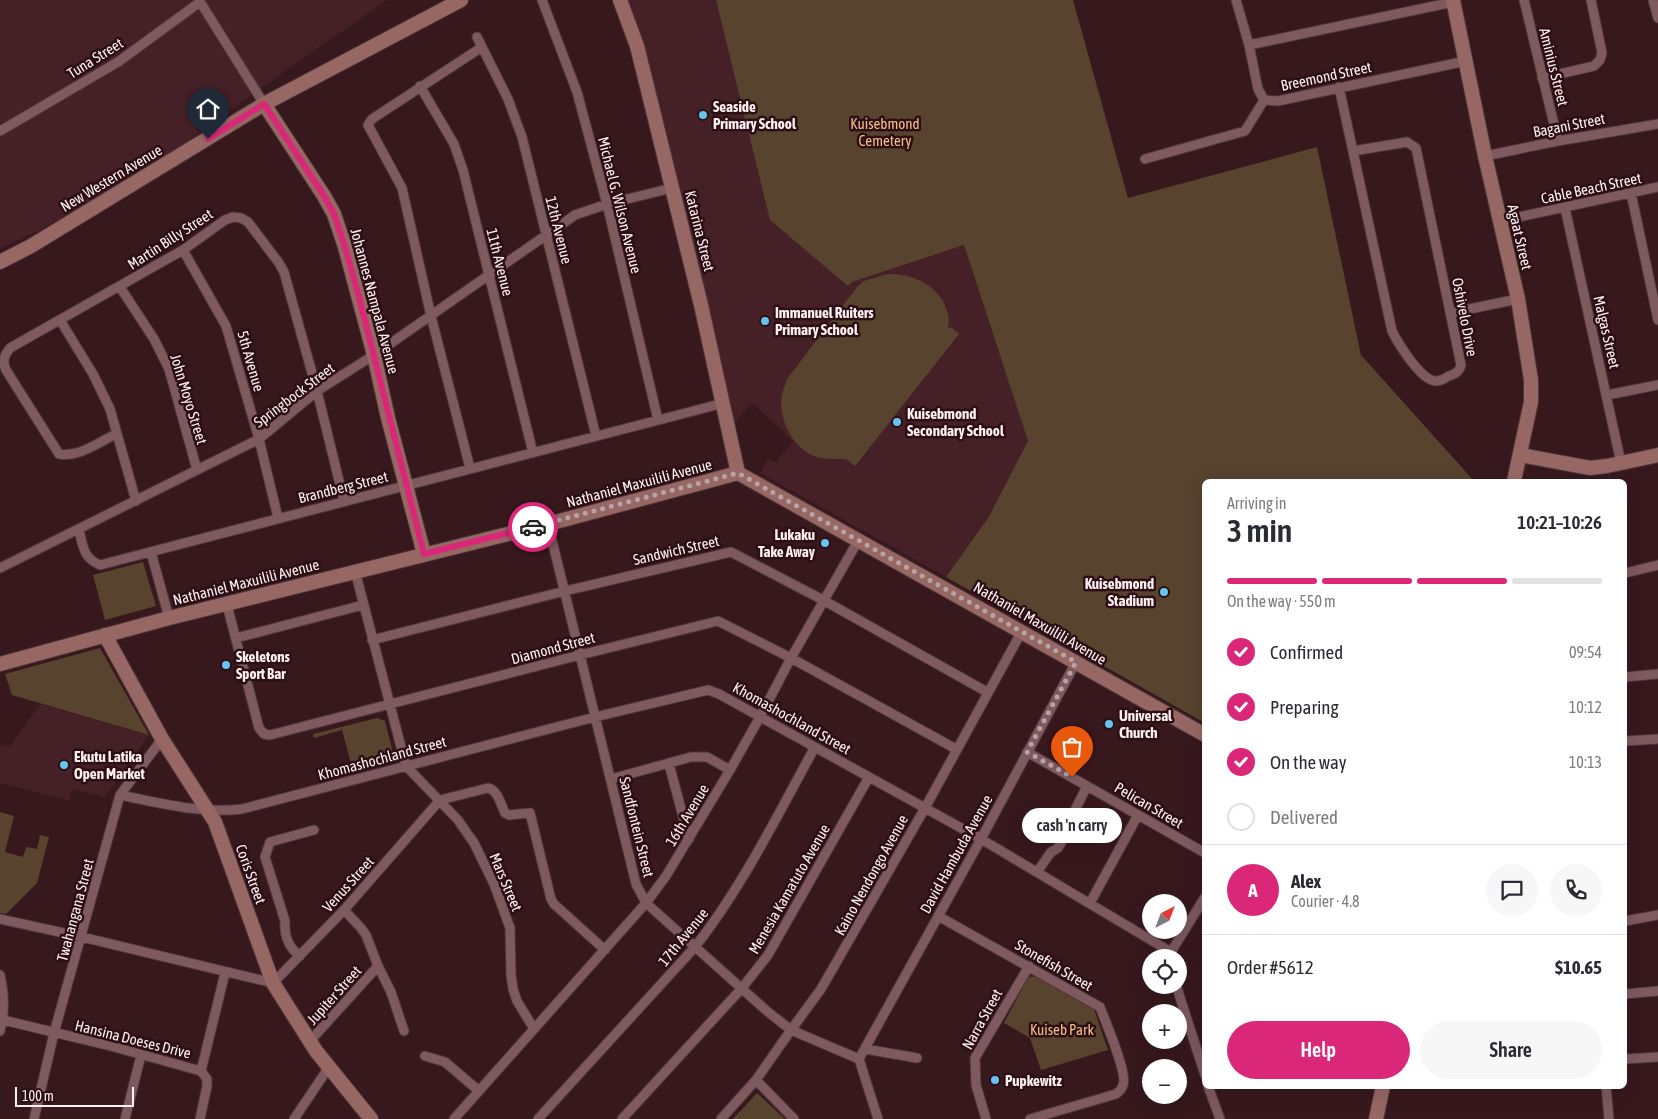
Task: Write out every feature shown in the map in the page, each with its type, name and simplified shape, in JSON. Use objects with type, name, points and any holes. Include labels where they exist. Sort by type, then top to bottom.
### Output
[{"type":"street","name":"New Western Avenue","points":[[0,262],[31,246],[264,104],[461,0]]},
{"type":"street","name":"Michael G. Wilson Avenue","points":[[542,0],[578,92],[607,204],[658,420]]},
{"type":"street","name":"Katarina Street","points":[[620,0],[637,46],[701,305],[738,473]]},
{"type":"street","name":"Breemond Street","points":[[1236,0],[1249,45],[1258,89],[1264,100],[1278,101],[1466,61]]},
{"type":"street","name":"Aminius Street","points":[[1524,0],[1558,140]]},
{"type":"street","points":[[1542,78],[1594,66],[1600,60],[1602,53],[1591,0]]},
{"type":"street","points":[[1653,0],[1658,18]]},
{"type":"street","name":"Johannes Nampala Avenue","points":[[199,1],[334,214],[345,247],[374,355],[388,418],[424,554]]},
{"type":"street","name":"Tuna Street","points":[[0,131],[118,62],[199,1]]},
{"type":"street","points":[[1249,45],[1453,1]]},
{"type":"street","name":"Agaat Street","points":[[1453,1],[1485,156],[1518,299],[1531,380],[1531,402],[1514,479]]},
{"type":"street","name":"12th Avenue","points":[[477,37],[508,99],[522,136],[596,436]]},
{"type":"street","points":[[470,468],[431,316],[402,188],[368,125],[372,119],[420,86],[482,47]]},
{"type":"street","name":"11th Avenue","points":[[420,86],[454,144],[534,453]]},
{"type":"street","name":"Oshivelo Drive","points":[[1338,87],[1392,331],[1411,360],[1431,380],[1437,382],[1457,373],[1461,365],[1416,148],[1407,142],[1353,151]]},
{"type":"street","points":[[1146,159],[1245,131],[1264,100]]},
{"type":"street","name":"Bagani Street","points":[[1485,156],[1558,140],[1658,124]]},
{"type":"street","name":"Cable Beach Street","points":[[1500,221],[1658,187]]},
{"type":"street","name":"Springbock Street","points":[[0,568],[259,439],[317,391],[374,355],[575,215],[607,204],[672,188]]},
{"type":"street","points":[[1631,193],[1658,320]]},
{"type":"street","name":"Malgas Street","points":[[1565,208],[1621,463]]},
{"type":"street","name":"Martin Billy Street","points":[[116,434],[75,454],[65,456],[58,454],[6,370],[3,362],[5,354],[10,348],[183,250],[225,220],[241,218],[248,222],[284,272],[317,391],[344,501]]},
{"type":"street","name":"5th Avenue","points":[[183,250],[226,326],[259,439],[278,518]]},
{"type":"street","name":"John Moyo Street","points":[[120,287],[154,340],[169,369],[197,470]]},
{"type":"street","points":[[1450,313],[1518,299]]},
{"type":"street","points":[[60,320],[93,374],[110,409],[136,501]]},
{"type":"street","points":[[1607,395],[1658,385]]},
{"type":"street","name":"Brandberg Street","points":[[78,530],[85,553],[91,561],[100,565],[724,403]]},
{"type":"street","points":[[1520,455],[1590,468],[1658,455]]},
{"type":"street","name":"Nathaniel Maxuilili Avenue","points":[[0,664],[169,618],[548,524],[738,473],[1202,732]]},
{"type":"street","name":"Sandfontein Street","points":[[548,524],[636,884],[646,903],[791,1030],[859,1059]]},
{"type":"street","name":"16th Avenue","points":[[454,1119],[646,903],[666,876],[730,770],[858,540]]},
{"type":"street","points":[[151,552],[169,618]]},
{"type":"street","name":"Sandwich Street","points":[[372,640],[565,591],[731,552],[824,600],[987,692]]},
{"type":"street","points":[[1627,573],[1658,565]]},
{"type":"street","points":[[355,571],[406,766]]},
{"type":"street","name":"Diamond Street","points":[[227,605],[259,728],[264,734],[270,735],[714,621],[723,623],[791,658],[956,749]]},
{"type":"street","points":[[236,638],[363,605]]},
{"type":"street","name":"Kaino Nendongo Avenue","points":[[721,1119],[756,1080],[821,989],[1022,631]]},
{"type":"street","name":"Coris Street","points":[[105,635],[162,739],[215,822],[272,983],[310,1041],[370,1119]]},
{"type":"street","name":"David Hambuda Avenue","points":[[859,1059],[981,839],[1076,662]]},
{"type":"street","points":[[1627,677],[1658,674]]},
{"type":"street","name":"Khomashochland Street","points":[[209,811],[242,809],[595,716],[708,690],[719,694],[981,839],[1090,903],[1162,949]]},
{"type":"street","points":[[162,739],[120,795],[173,807],[209,811]]},
{"type":"street","points":[[1627,741],[1658,739]]},
{"type":"street","name":"17th Avenue","points":[[538,1119],[714,923],[815,747]]},
{"type":"street","name":"Pelican Street","points":[[1027,752],[1202,851]]},
{"type":"street","points":[[611,779],[691,757],[707,757],[730,770]]},
{"type":"street","points":[[669,764],[689,839]]},
{"type":"street","name":"Mars Street","points":[[406,766],[458,820],[474,844],[494,884],[510,928],[513,989],[517,1001],[534,1029]]},
{"type":"street","name":"Menesia Kamatuto Avenue","points":[[622,1119],[742,988],[768,955],[869,777]]},
{"type":"street","points":[[1037,872],[1051,852],[1058,848],[1076,817],[1074,812],[1087,786]]},
{"type":"street","points":[[440,800],[488,788],[496,792],[505,813],[530,813],[551,899],[554,904],[604,950]]},
{"type":"street","name":"Twahangana Street","points":[[34,1119],[54,1033],[120,795]]},
{"type":"street","name":"Venus Street","points":[[272,983],[344,910],[440,800]]},
{"type":"street","points":[[1090,903],[1138,815]]},
{"type":"street","points":[[300,956],[292,950],[284,932],[285,921],[265,857],[270,842],[314,830]]},
{"type":"street","points":[[1175,949],[1202,902]]},
{"type":"street","points":[[344,910],[364,931],[391,992],[404,1031]]},
{"type":"street","points":[[1627,920],[1658,915]]},
{"type":"street","name":"Stonefish Street","points":[[938,916],[1100,1007],[1124,1078],[1124,1085],[1116,1094],[1030,1119]]},
{"type":"street","points":[[0,919],[272,983]]},
{"type":"street","name":"Jupiter Street","points":[[310,1041],[378,966]]},
{"type":"street","name":"Narra Street","points":[[986,1119],[976,1085],[975,1058],[1029,966]]},
{"type":"street","name":"Hansina Doeses Drive","points":[[3,1020],[107,1045],[202,1071],[226,973]]},
{"type":"street","points":[[0,975],[3,993],[3,1020],[0,1031]]},
{"type":"street","points":[[1627,994],[1658,992]]},
{"type":"street","points":[[1179,994],[1202,1056]]},
{"type":"street","points":[[865,1049],[917,1058]]},
{"type":"street","points":[[125,1119],[142,1055]]},
{"type":"street","points":[[425,1056],[445,1062],[479,1091]]},
{"type":"street","points":[[1627,1059],[1658,1057]]},
{"type":"street","points":[[859,1059],[878,1119]]},
{"type":"street","points":[[294,1119],[329,1067]]},
{"type":"street","points":[[200,1119],[207,1086],[207,1079],[202,1071]]},
{"type":"street","points":[[756,1080],[794,1119]]},
{"type":"street","points":[[1209,1089],[1220,1119]]},
{"type":"street","points":[[1376,1119],[1382,1089]]},
{"type":"street","points":[[1606,1089],[1609,1119]]},
{"type":"shaded area","points":[[0,0],[387,0],[162,160],[46,227],[0,249]]},
{"type":"shaded area","points":[[626,0],[716,0],[849,286],[852,282],[964,245],[1028,441],[988,518],[946,577],[760,473],[768,459],[775,463],[793,441],[752,403],[734,423],[683,202],[643,46]]},
{"type":"shaded area","name":"Ekutu Latika Open Market","points":[[40,704],[149,735],[105,797],[72,789],[69,801],[0,783],[0,744],[10,746]]},
{"type":"green space","name":"Kuisebmond Cemetery","points":[[716,0],[1073,0],[1128,198],[1317,147],[1361,355],[1472,479],[1202,479],[1202,721],[946,577],[988,518],[1028,441],[964,245],[852,282],[848,286],[770,220]]},
{"type":"green space","points":[[887,274],[907,276],[925,283],[939,296],[944,304],[949,317],[948,329],[951,327],[959,334],[855,466],[846,459],[816,457],[795,442],[783,419],[782,392],[787,379],[857,287],[864,281]]},
{"type":"green space","points":[[143,562],[156,606],[105,620],[93,575]]},
{"type":"green space","points":[[100,648],[149,735],[12,695],[5,674]]},
{"type":"green space","points":[[377,718],[385,721],[394,757],[389,763],[353,771],[342,730],[314,738],[313,734]]},
{"type":"green space","points":[[0,812],[14,816],[5,852],[23,857],[26,847],[37,849],[40,835],[49,837],[37,883],[6,914],[0,913]]},
{"type":"green space","name":"Kuiseb Park","points":[[1038,976],[1094,1009],[1108,1050],[1041,1070],[1030,1038],[1004,1023],[1028,977]]},
{"type":"green space","points":[[757,1093],[785,1119],[733,1119]]},
{"type":"way so far","points":[[533,527],[738,473],[1076,662],[1027,752],[1072,777]]},
{"type":"place","name":"Seaside Primary School","points":[[703,115]]},
{"type":"place","name":"Immanuel Ruiters Primary School","points":[[765,321]]},
{"type":"place","name":"Kuisebmond Secondary School","points":[[897,422]]},
{"type":"place","name":"Lukaku Take Away","points":[[825,543]]},
{"type":"place","name":"Kuisebmond Stadium","points":[[1164,592]]},
{"type":"place","name":"Skeletons Sport Bar","points":[[226,665]]},
{"type":"place","name":"Universal Church","points":[[1109,724]]},
{"type":"place","name":"Ekutu Latika Open Market","points":[[64,765]]},
{"type":"place","name":"cash 'n carry","points":[[1072,777]]},
{"type":"place","name":"Pupkewitz","points":[[995,1080]]},
{"type":"route","points":[[208,139],[264,104],[334,214],[360,301],[388,418],[424,554],[533,527]]}]
